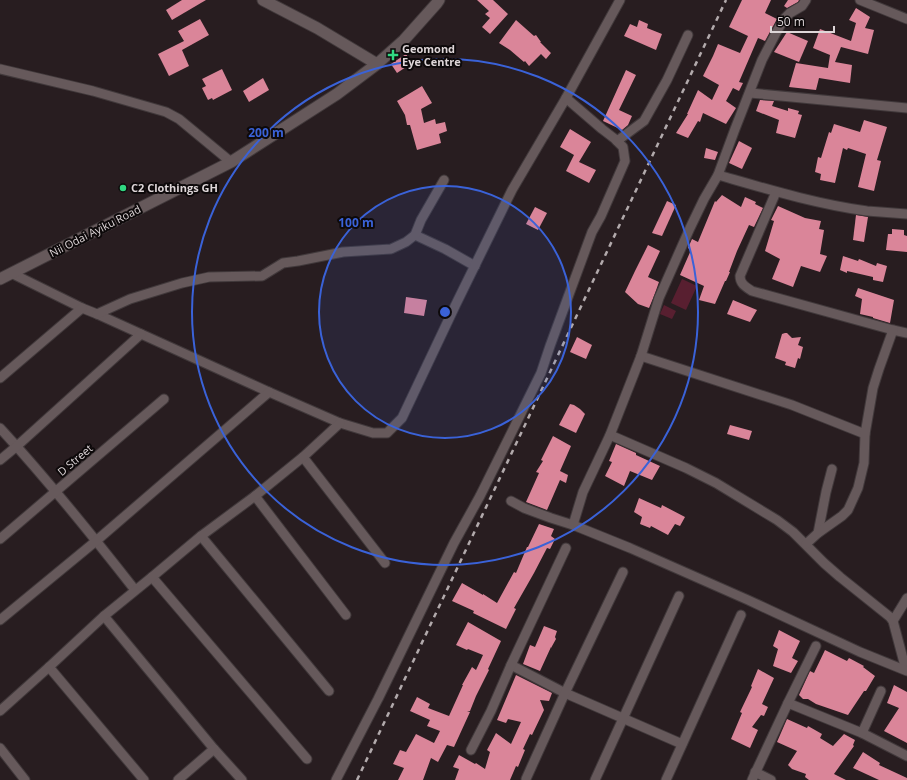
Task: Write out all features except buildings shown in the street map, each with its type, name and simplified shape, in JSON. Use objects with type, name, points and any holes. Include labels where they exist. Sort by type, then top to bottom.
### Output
[{"type":"street","points":[[263,0],[317,28],[377,64]]},
{"type":"street","points":[[11,273],[82,308],[340,423],[373,433],[387,433],[402,418],[512,190],[566,98],[620,0]]},
{"type":"street","points":[[573,525],[583,492],[610,435],[641,356],[660,298],[690,228],[718,175],[762,60],[784,19],[790,13],[802,6],[806,0]]},
{"type":"street","points":[[860,0],[907,19]]},
{"type":"street","name":"Nii Odai Ayiku Road","points":[[0,279],[231,162],[337,94],[377,64],[404,40],[437,1]]},
{"type":"street","points":[[617,141],[644,121],[667,80],[688,36]]},
{"type":"street","points":[[0,69],[93,91],[166,112],[179,119],[231,162]]},
{"type":"street","points":[[750,93],[907,108]]},
{"type":"street","points":[[336,780],[378,699],[454,543],[483,489],[541,373],[592,232],[601,216],[625,161],[623,147],[566,98]]},
{"type":"street","points":[[718,175],[776,192],[839,206],[868,211],[907,214]]},
{"type":"street","points":[[97,314],[130,299],[209,276],[262,276],[283,263],[343,252],[391,248],[406,242],[415,235],[421,220],[444,180]]},
{"type":"street","points":[[776,192],[740,276],[742,283],[752,290],[907,333]]},
{"type":"street","points":[[415,235],[445,249],[475,266]]},
{"type":"street","points":[[0,378],[82,308]]},
{"type":"street","points":[[806,544],[848,510],[858,488],[864,463],[866,434],[875,380],[893,330]]},
{"type":"street","points":[[0,460],[141,334]]},
{"type":"street","points":[[641,356],[792,405],[866,434]]},
{"type":"street","points":[[0,620],[96,541],[269,392]]},
{"type":"street","name":"D Street","points":[[0,539],[164,400]]},
{"type":"street","points":[[0,710],[104,616],[201,536],[255,496],[303,457],[340,423]]},
{"type":"street","points":[[0,428],[56,492],[135,590]]},
{"type":"street","points":[[610,435],[686,468],[716,483],[777,520],[790,530],[824,563],[888,614],[893,621],[906,670]]},
{"type":"street","points":[[303,457],[384,563]]},
{"type":"street","points":[[818,533],[832,469]]},
{"type":"street","points":[[255,496],[346,615]]},
{"type":"street","points":[[511,501],[524,508],[573,525],[630,548],[860,652],[906,670]]},
{"type":"street","points":[[201,536],[329,691]]},
{"type":"street","points":[[470,750],[490,711],[566,548]]},
{"type":"street","points":[[526,779],[623,572]]},
{"type":"street","points":[[152,577],[307,758]]},
{"type":"street","points":[[595,780],[679,596]]},
{"type":"street","points":[[893,621],[907,598]]},
{"type":"street","points":[[666,780],[741,615]]},
{"type":"street","points":[[104,616],[214,749],[242,780]]},
{"type":"street","points":[[772,780],[754,776],[816,646]]},
{"type":"street","points":[[511,665],[565,693],[682,744]]},
{"type":"street","points":[[49,667],[144,780]]},
{"type":"street","points":[[862,733],[881,691]]},
{"type":"street","points":[[788,702],[862,733],[907,756]]},
{"type":"street","points":[[0,748],[25,780]]},
{"type":"street","points":[[178,780],[214,749]]},
{"type":"shaded area","points":[[682,279],[697,286],[686,310],[671,303]]},
{"type":"shaded area","points":[[664,305],[676,311],[672,319],[660,314]]},
{"type":"railway","points":[[357,780],[726,0]]},
{"type":"place","name":"Geomond Eye Centre","points":[[393,55]]},
{"type":"place","name":"C2 Clothings GH","points":[[123,188]]}]
